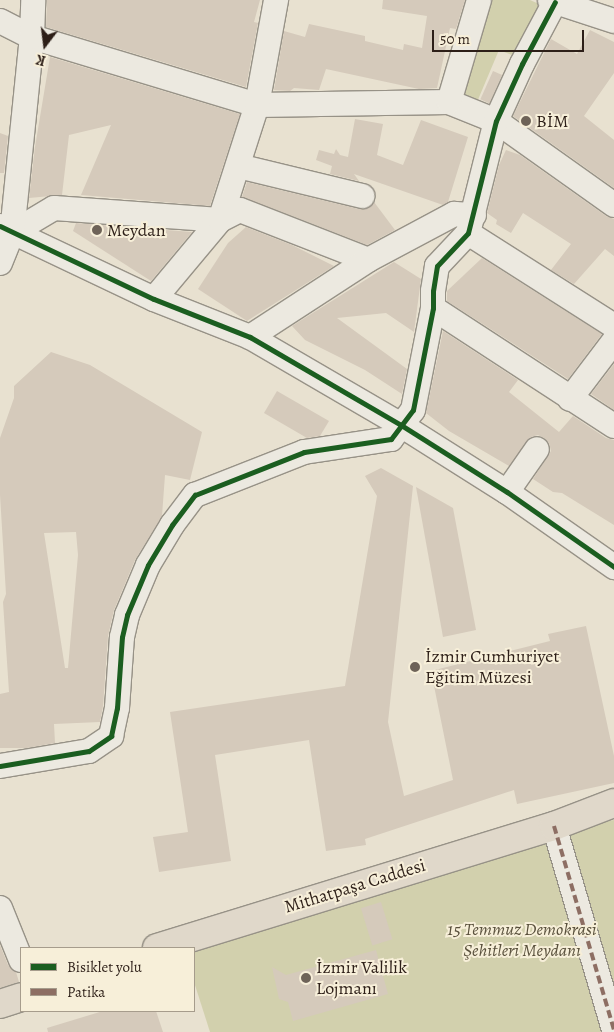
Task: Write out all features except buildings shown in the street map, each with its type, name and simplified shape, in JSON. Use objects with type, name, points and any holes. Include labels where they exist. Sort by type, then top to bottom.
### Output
[{"type":"main road","name":"Mithatpaşa Caddesi","points":[[160,947],[554,826],[614,803]]},
{"type":"main road","name":"Mithatpaşa Caddesi","points":[[554,826],[614,812]]},
{"type":"main road","points":[[0,1004],[20,997]]},
{"type":"street","points":[[0,264],[32,37],[33,0]]},
{"type":"street","points":[[154,299],[220,220],[257,105],[276,0]]},
{"type":"street","points":[[449,102],[479,0]]},
{"type":"street","points":[[552,1],[595,11],[614,2]]},
{"type":"street","points":[[552,1],[614,21]]},
{"type":"street","points":[[0,766],[89,751],[110,736],[118,708],[122,637],[125,620],[148,565],[172,525],[195,495],[304,452],[397,431],[413,410],[434,308],[433,290],[437,266],[471,224],[496,121],[552,1]]},
{"type":"street","points":[[0,21],[32,37],[257,105],[449,102],[496,121],[614,205]]},
{"type":"street","points":[[238,166],[362,196]]},
{"type":"street","points":[[6,229],[54,208],[220,220],[240,210],[368,260]]},
{"type":"street","points":[[250,337],[368,260],[454,214],[471,224],[614,326]]},
{"type":"street","points":[[6,229],[154,299],[250,337],[501,500],[614,580]]},
{"type":"street","points":[[434,308],[570,399],[614,426]]},
{"type":"street","points":[[570,399],[614,341]]},
{"type":"street","points":[[397,431],[507,492],[614,567]]},
{"type":"street","points":[[507,492],[537,449]]},
{"type":"street","points":[[554,826],[614,1030]]},
{"type":"street","points":[[0,908],[20,958]]},
{"type":"green space","points":[[485,0],[530,0],[539,4],[515,56],[499,50],[477,102],[457,94]]},
{"type":"green space","name":"15 Temmuz Demokrasi Şehitleri Meydanı","points":[[614,820],[614,1032],[210,1032],[195,985],[195,948],[577,828]]},
{"type":"marked path","points":[[554,826],[614,1030]]},
{"type":"cycle path","points":[[0,766],[89,751],[111,736],[117,708],[122,637],[127,615],[148,565],[172,525],[195,495],[304,452],[391,439],[413,410],[433,308],[433,291],[437,266],[468,233],[496,121],[522,64],[555,2]]},
{"type":"cycle path","points":[[0,226],[154,299],[250,337],[401,425],[507,492],[614,567]]},
{"type":"place","name":"BİM","points":[[526,121]]},
{"type":"place","name":"Meydan","points":[[97,230]]},
{"type":"place","name":"İzmir Cumhuriyet Eğitim Müzesi","points":[[415,667]]},
{"type":"place","name":"İzmir Valilik Lojmanı","points":[[306,978]]}]
